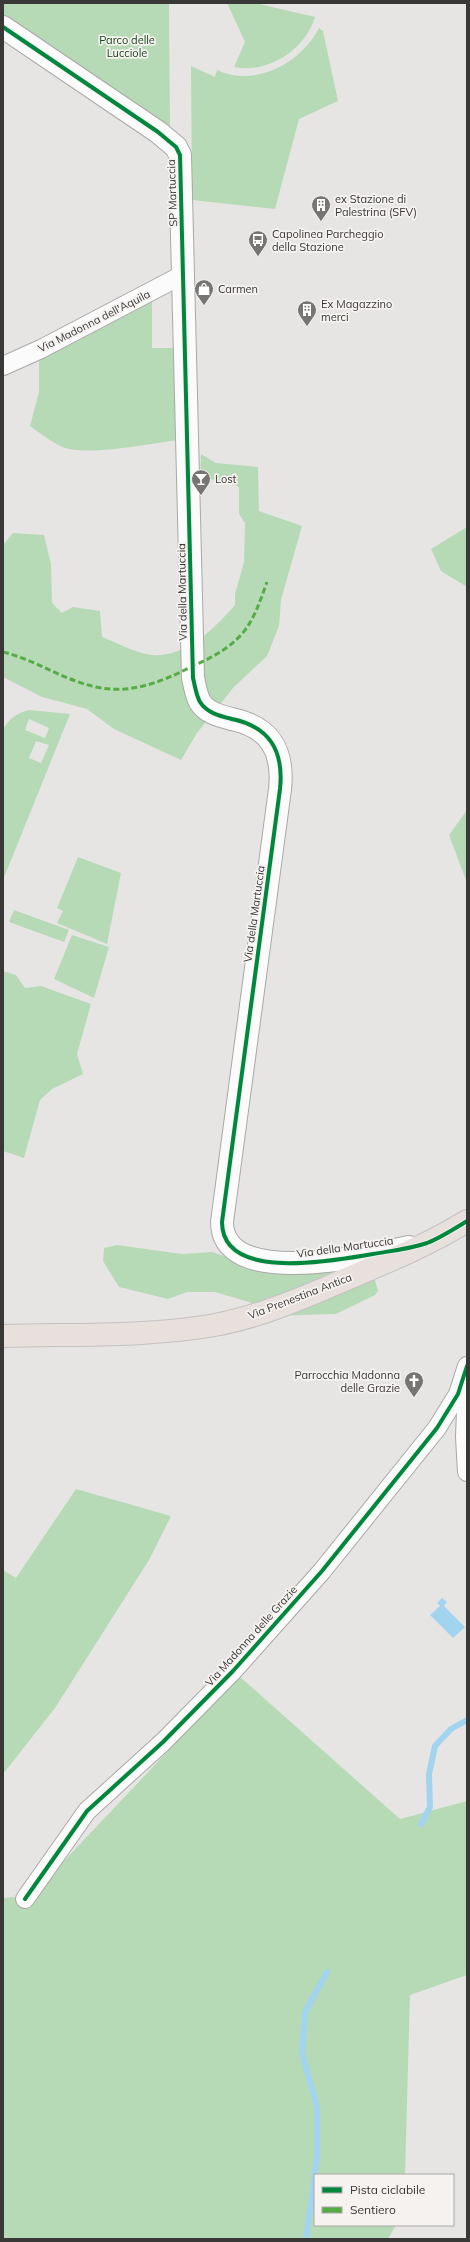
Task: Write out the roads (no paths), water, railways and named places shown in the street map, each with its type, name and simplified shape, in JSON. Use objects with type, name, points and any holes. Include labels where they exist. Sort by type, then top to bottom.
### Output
[{"type":"main road","name":"Via Prenestina Antica","points":[[3,1336],[151,1332],[221,1324],[273,1309],[310,1294],[427,1243],[467,1221]]},
{"type":"street","name":"SP Martuccia","points":[[3,27],[158,132],[176,147],[180,155],[187,426]]},
{"type":"street","name":"Via Madonna dell'Aquila","points":[[3,366],[41,349],[184,274]]},
{"type":"street","name":"Via della Martuccia","points":[[187,426],[193,671],[196,691],[200,702],[211,713],[252,726],[269,739],[276,748],[281,769],[280,794],[222,1222],[224,1237],[233,1249],[242,1255],[260,1260],[291,1263],[352,1257],[427,1243]]},
{"type":"street","name":"Via Madonna delle Grazie","points":[[25,1899],[87,1811],[169,1737],[233,1670],[322,1571],[438,1428],[458,1394],[467,1366]]},
{"type":"street","points":[[467,1385],[464,1437],[467,1472]]},
{"type":"water","points":[[442,1598],[447,1602],[444,1606],[465,1627],[453,1638],[430,1615],[440,1606],[437,1603]]},
{"type":"waterway","points":[[421,1824],[430,1807],[429,1774],[435,1746],[451,1729],[467,1720]]},
{"type":"waterway","points":[[315,2174],[317,2156],[317,2107],[302,2053],[305,2012],[327,1972]]},
{"type":"waterway","points":[[306,2239],[314,2179]]},
{"type":"place","name":"ex Stazione di Palestrina (SFV)","points":[[321,222]]},
{"type":"place","name":"Capolinea Parcheggio della Stazione","points":[[258,257]]},
{"type":"place","name":"Carmen","points":[[204,306]]},
{"type":"place","name":"Ex Magazzino merci","points":[[307,327]]},
{"type":"place","name":"Lost","points":[[201,496]]},
{"type":"place","name":"Parrocchia Madonna delle Grazie","points":[[414,1398]]},
{"type":"park label","name":"Parco delle Lucciole","points":[[127,46]]}]
